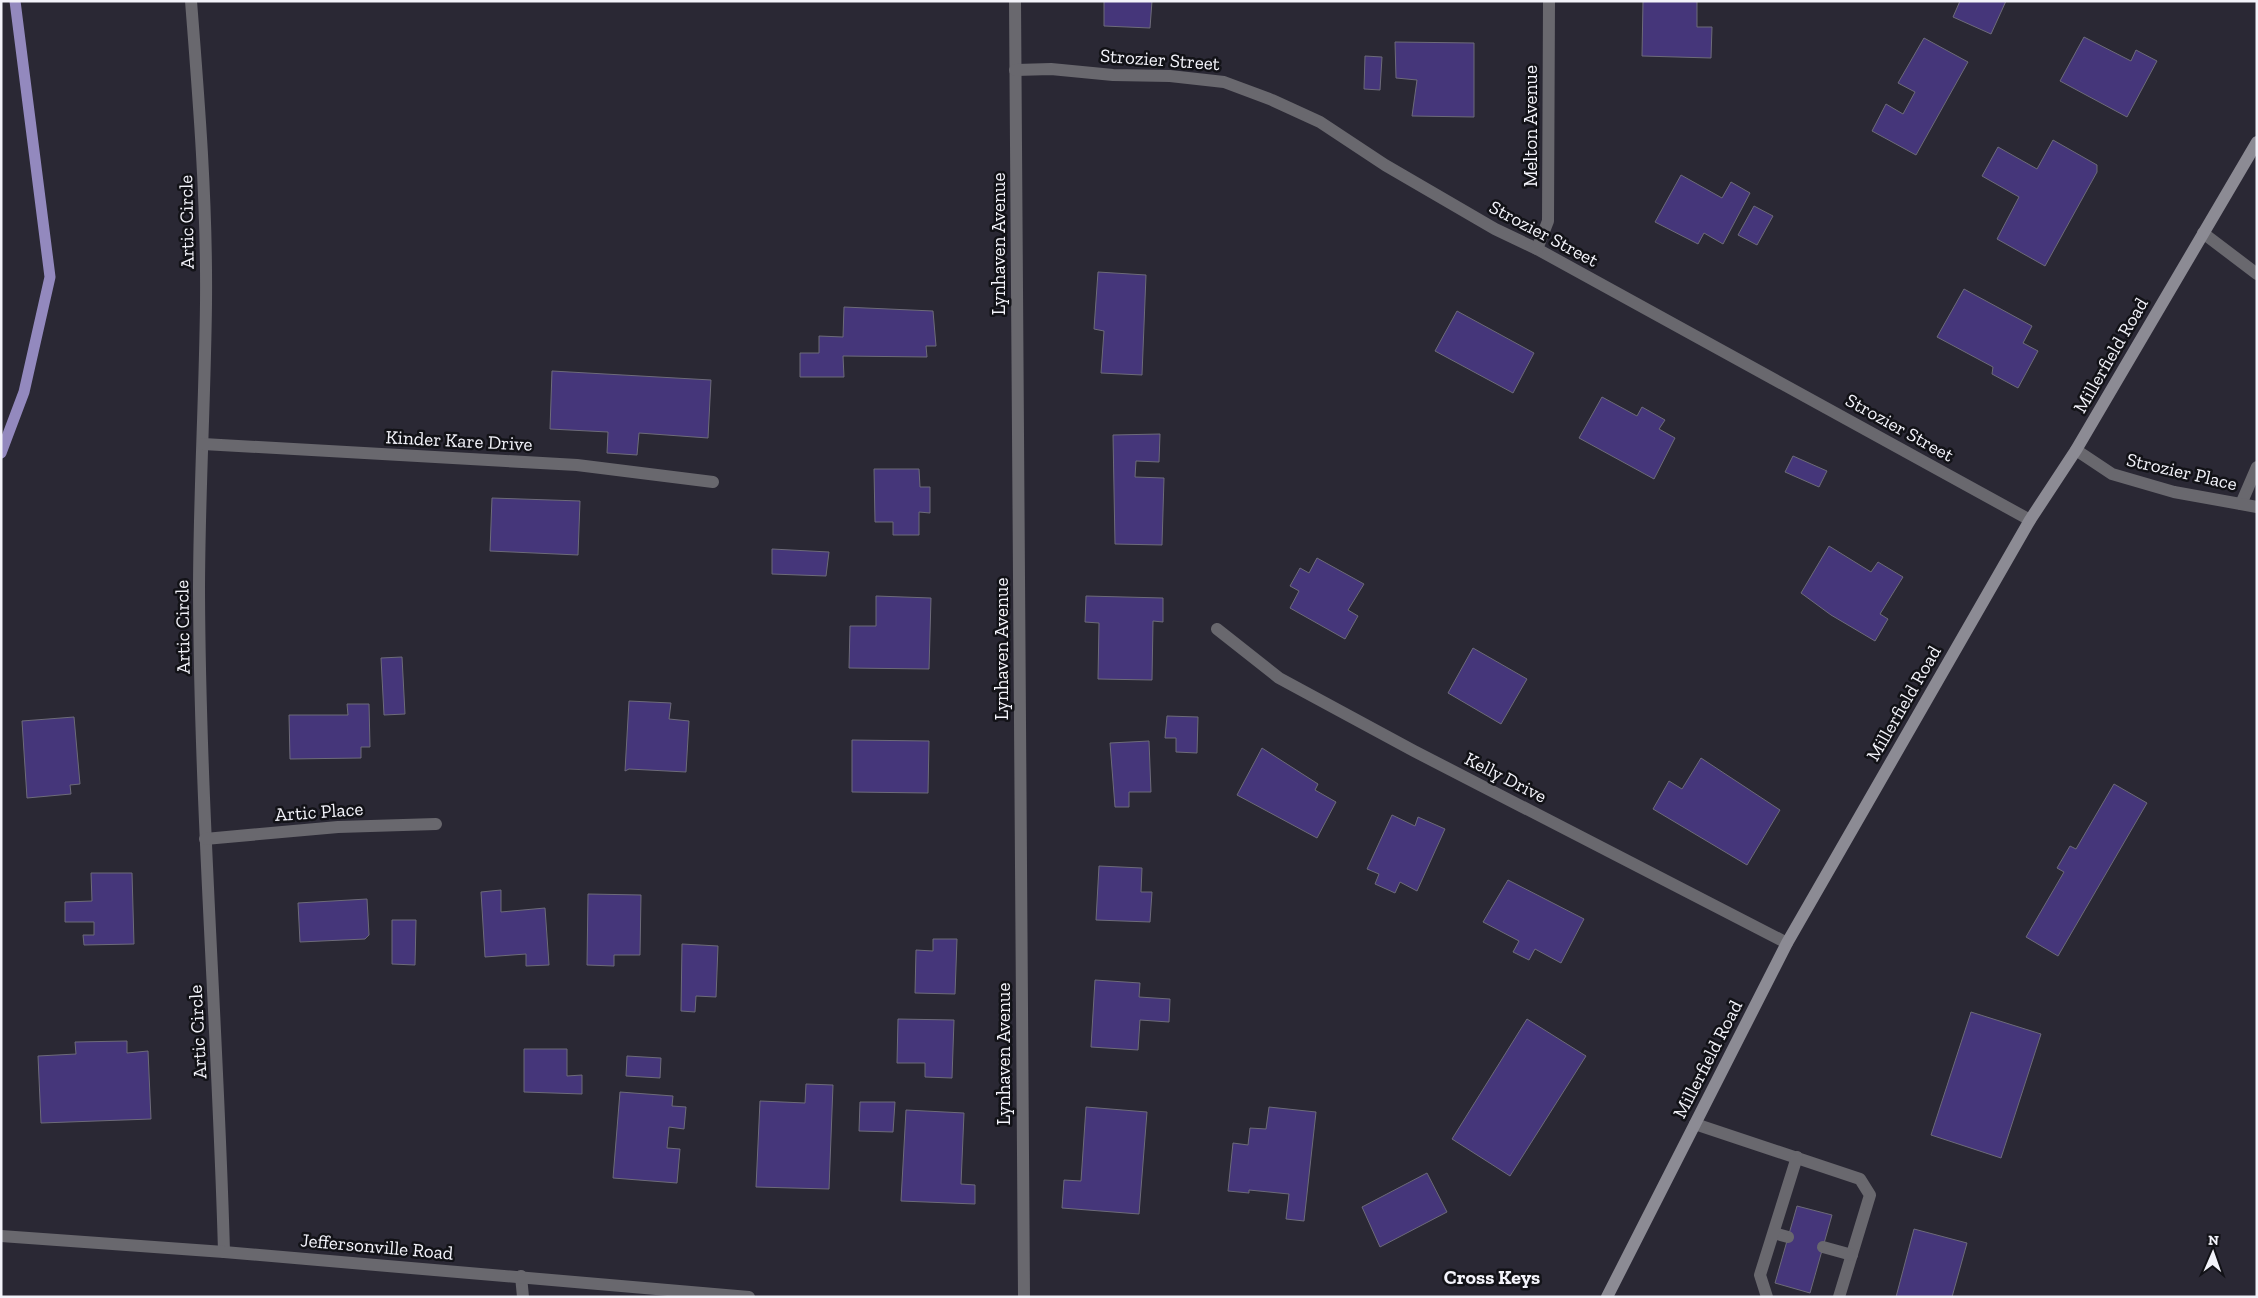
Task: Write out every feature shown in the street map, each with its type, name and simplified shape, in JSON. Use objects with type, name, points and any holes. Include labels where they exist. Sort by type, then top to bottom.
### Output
[{"type":"main road","name":"Millerfield Road","points":[[1607,1297],[1787,943],[2030,520],[2076,450],[2257,142]]},
{"type":"street","name":"Artic Circle","points":[[192,1],[205,188],[206,301],[199,591],[205,839],[221,1125],[224,1252]]},
{"type":"street","name":"Lynhaven Avenue","points":[[1015,1],[1024,1297]]},
{"type":"street","name":"Melton Avenue","points":[[1537,249],[1548,221],[1549,1]]},
{"type":"street","name":"Strozier Street","points":[[1015,70],[1051,69],[1113,75],[1170,76],[1224,82],[1272,100],[1320,122],[1402,175],[1495,229],[1537,249],[2030,520]]},
{"type":"street","points":[[2203,233],[2257,274]]},
{"type":"street","name":"Kinder Kare Drive","points":[[203,444],[577,465],[713,482]]},
{"type":"street","name":"Strozier Place","points":[[2076,450],[2112,474],[2174,492],[2257,507]]},
{"type":"street","points":[[2241,504],[2257,467]]},
{"type":"street","name":"Kelly Drive","points":[[1217,629],[1288,682],[1414,751],[1787,943]]},
{"type":"street","name":"Artic Place","points":[[205,839],[338,828],[436,824]]},
{"type":"street","points":[[1695,1124],[1860,1178],[1870,1195],[1839,1297]]},
{"type":"street","points":[[1767,1297],[1760,1275],[1797,1158]]},
{"type":"street","points":[[1774,1233],[1788,1237]]},
{"type":"street","name":"Jeffersonville Road","points":[[1,1236],[521,1276],[749,1297]]},
{"type":"street","points":[[1823,1247],[1852,1255]]},
{"type":"street","points":[[521,1276],[523,1297]]},
{"type":"building","points":[[1104,1],[1152,1],[1150,28],[1104,26]]},
{"type":"building","points":[[1643,1],[1697,1],[1697,27],[1712,27],[1711,58],[1642,56]]},
{"type":"building","points":[[1960,1],[2006,1],[1991,34],[1953,17]]},
{"type":"building","points":[[2084,37],[2131,61],[2136,50],[2157,61],[2127,117],[2060,81]]},
{"type":"building","points":[[1924,38],[1968,62],[1916,155],[1872,131],[1886,104],[1903,114],[1915,92],[1898,83]]},
{"type":"building","points":[[1395,42],[1474,43],[1474,117],[1412,116],[1417,80],[1396,78]]},
{"type":"building","points":[[1365,56],[1382,57],[1380,90],[1364,89]]},
{"type":"building","points":[[2053,140],[2097,165],[2097,172],[2045,266],[1997,239],[2019,197],[1982,176],[1998,147],[2037,169]]},
{"type":"building","points":[[1681,175],[1722,198],[1731,182],[1750,193],[1723,244],[1704,233],[1698,244],[1655,222]]},
{"type":"building","points":[[1754,206],[1773,216],[1757,245],[1738,235]]},
{"type":"building","points":[[1098,272],[1146,275],[1142,375],[1101,373],[1104,331],[1094,329]]},
{"type":"building","points":[[1964,289],[2032,326],[2023,343],[2038,351],[2018,388],[1992,374],[1993,367],[1937,337]]},
{"type":"building","points":[[844,307],[933,311],[936,346],[926,346],[927,357],[843,356],[844,377],[800,377],[800,353],[819,353],[819,336],[843,337]]},
{"type":"building","points":[[1457,311],[1534,353],[1513,393],[1435,351]]},
{"type":"building","points":[[552,371],[711,380],[708,438],[639,433],[637,455],[607,453],[608,432],[550,429]]},
{"type":"building","points":[[1602,397],[1637,416],[1642,407],[1665,420],[1659,429],[1675,438],[1654,479],[1579,438]]},
{"type":"building","points":[[1160,434],[1159,462],[1136,461],[1135,477],[1164,478],[1162,545],[1115,544],[1113,435]]},
{"type":"building","points":[[1793,456],[1827,471],[1819,487],[1785,472]]},
{"type":"building","points":[[874,469],[919,469],[920,487],[930,487],[930,513],[919,512],[919,535],[893,535],[893,522],[875,522]]},
{"type":"building","points":[[492,498],[580,501],[578,555],[490,551]]},
{"type":"building","points":[[1829,546],[1871,572],[1878,562],[1903,577],[1880,614],[1888,619],[1875,641],[1831,615],[1801,593]]},
{"type":"building","points":[[772,549],[829,552],[826,576],[772,574]]},
{"type":"building","points":[[1317,558],[1364,584],[1348,610],[1358,616],[1345,639],[1290,608],[1299,591],[1290,586],[1300,568],[1309,573]]},
{"type":"building","points":[[876,596],[931,598],[929,669],[849,668],[850,626],[876,626]]},
{"type":"building","points":[[1086,596],[1163,598],[1163,622],[1153,621],[1152,680],[1098,679],[1099,623],[1085,622]]},
{"type":"building","points":[[1473,648],[1527,679],[1501,724],[1448,693]]},
{"type":"building","points":[[402,657],[405,714],[384,715],[381,658]]},
{"type":"building","points":[[629,701],[671,703],[669,719],[689,721],[686,772],[629,769],[625,771]]},
{"type":"building","points":[[347,704],[369,704],[370,747],[361,747],[361,758],[290,759],[289,715],[348,715]]},
{"type":"building","points":[[1167,716],[1198,717],[1197,753],[1176,752],[1176,738],[1165,738]]},
{"type":"building","points":[[74,717],[80,784],[70,785],[71,794],[27,798],[22,721]]},
{"type":"building","points":[[852,740],[929,741],[928,793],[852,792]]},
{"type":"building","points":[[1149,741],[1151,792],[1129,792],[1129,807],[1115,807],[1110,743]]},
{"type":"building","points":[[1262,748],[1318,784],[1315,790],[1336,802],[1317,838],[1237,795]]},
{"type":"building","points":[[1701,758],[1780,810],[1747,865],[1653,809],[1669,781],[1682,789]]},
{"type":"building","points":[[2114,784],[2147,803],[2058,956],[2026,937],[2064,872],[2057,868],[2070,846],[2076,849]]},
{"type":"building","points":[[1392,815],[1415,826],[1418,817],[1445,829],[1417,891],[1400,882],[1395,893],[1375,884],[1379,874],[1367,869]]},
{"type":"building","points":[[1099,866],[1142,868],[1141,892],[1152,892],[1150,922],[1096,920]]},
{"type":"building","points":[[91,873],[132,873],[134,944],[84,945],[83,935],[94,935],[94,922],[65,922],[65,902],[92,901]]},
{"type":"building","points":[[1508,880],[1584,919],[1561,963],[1535,949],[1529,960],[1513,952],[1519,941],[1483,922]]},
{"type":"building","points":[[501,890],[501,912],[545,908],[549,965],[526,966],[526,954],[485,957],[481,892]]},
{"type":"building","points":[[588,894],[641,895],[640,955],[614,955],[614,966],[587,965]]},
{"type":"building","points":[[367,899],[369,935],[365,939],[300,942],[298,903]]},
{"type":"building","points":[[392,920],[416,920],[415,965],[392,964]]},
{"type":"building","points":[[933,939],[957,939],[955,994],[915,993],[916,950],[933,951]]},
{"type":"building","points":[[682,944],[718,946],[716,997],[696,996],[695,1012],[681,1011]]},
{"type":"building","points":[[1095,980],[1140,983],[1139,997],[1170,999],[1169,1022],[1140,1020],[1138,1050],[1091,1047]]},
{"type":"building","points":[[1971,1012],[2041,1034],[2001,1158],[1931,1135]]},
{"type":"building","points":[[898,1019],[954,1020],[952,1078],[925,1077],[925,1063],[897,1063]]},
{"type":"building","points":[[1527,1019],[1586,1056],[1510,1176],[1452,1139]]},
{"type":"building","points":[[127,1041],[127,1053],[148,1051],[151,1119],[41,1123],[38,1056],[76,1054],[75,1042]]},
{"type":"building","points":[[524,1049],[567,1049],[567,1076],[582,1075],[582,1094],[524,1092]]},
{"type":"building","points":[[627,1056],[661,1058],[660,1078],[626,1076]]},
{"type":"building","points":[[806,1084],[833,1085],[829,1189],[756,1187],[760,1101],[805,1103]]},
{"type":"building","points":[[620,1092],[673,1096],[672,1106],[686,1107],[684,1129],[669,1127],[667,1148],[680,1149],[677,1183],[613,1178]]},
{"type":"building","points":[[860,1102],[895,1102],[893,1132],[859,1131]]},
{"type":"building","points":[[1086,1107],[1147,1112],[1139,1214],[1062,1208],[1064,1180],[1081,1181]]},
{"type":"building","points":[[1269,1107],[1316,1112],[1304,1221],[1286,1219],[1289,1194],[1249,1190],[1249,1193],[1228,1191],[1233,1143],[1248,1145],[1250,1128],[1266,1129]]},
{"type":"building","points":[[906,1110],[964,1113],[961,1184],[975,1185],[975,1204],[901,1201]]},
{"type":"building","points":[[1427,1173],[1447,1212],[1380,1247],[1362,1207]]},
{"type":"building","points":[[1797,1206],[1832,1215],[1810,1293],[1775,1283]]},
{"type":"building","points":[[1914,1229],[1967,1243],[1952,1297],[1896,1297]]},
{"type":"waterway","points":[[1,453],[24,392],[50,277],[15,1]]},
{"type":"district","name":"Cross Keys","points":[[1492,1277]]}]
